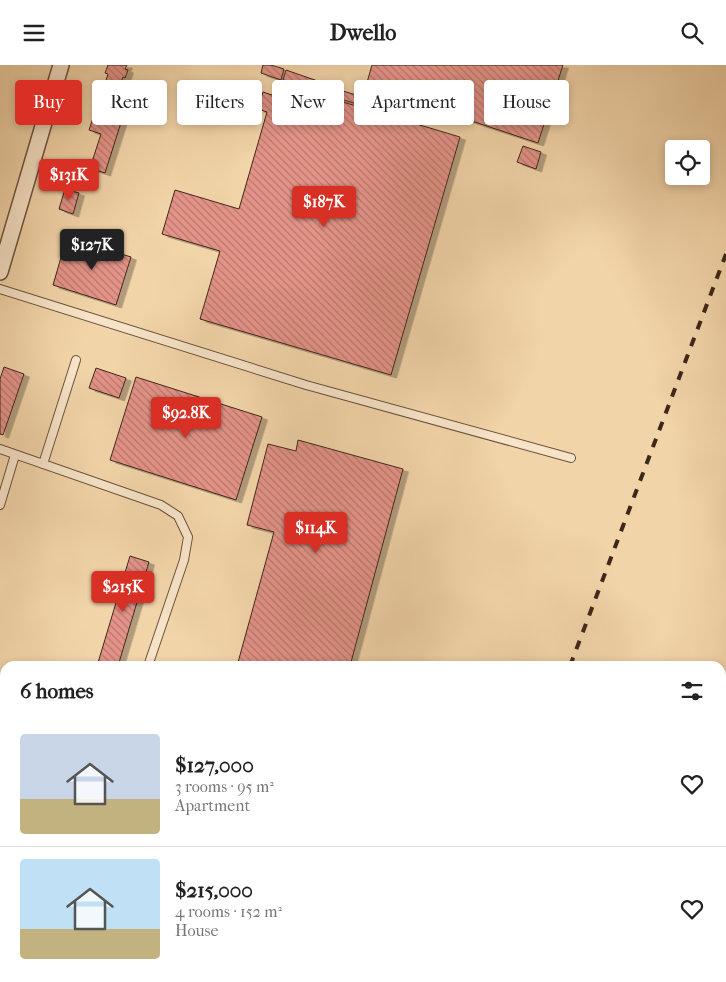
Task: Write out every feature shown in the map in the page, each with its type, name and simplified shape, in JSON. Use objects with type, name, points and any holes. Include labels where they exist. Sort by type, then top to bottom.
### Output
[{"type":"street","points":[[0,272],[61,65]]},
{"type":"lane","points":[[0,289],[306,385],[571,458]]},
{"type":"lane","points":[[44,465],[76,360]]},
{"type":"lane","points":[[0,449],[161,505],[178,516],[188,537],[184,560],[150,661]]},
{"type":"lane","points":[[0,505],[15,455]]},
{"type":"building","points":[[108,65],[127,65],[125,69],[128,70],[125,78],[123,77],[122,80],[106,80],[108,74],[105,73]]},
{"type":"building","points":[[263,65],[284,69],[281,80],[261,73]]},
{"type":"building","points":[[372,65],[563,65],[558,80],[484,80],[484,125],[544,125],[538,143],[474,122],[474,80],[368,80]]},
{"type":"building","points":[[286,70],[315,80],[283,80]]},
{"type":"building","points":[[344,91],[354,94],[354,103],[344,100]]},
{"type":"building","points":[[263,92],[272,95],[272,125],[344,125],[344,102],[354,105],[354,125],[420,125],[460,137],[391,375],[200,319],[220,251],[162,234],[175,190],[239,209],[267,112],[262,110]]},
{"type":"building","points":[[92,121],[92,125],[120,125],[105,173],[90,168],[101,134],[89,130]]},
{"type":"building","points":[[523,146],[541,152],[536,169],[517,162]]},
{"type":"building","points":[[65,189],[79,193],[73,214],[59,209]]},
{"type":"building","points":[[67,237],[131,257],[116,305],[53,285]]},
{"type":"building","points":[[4,367],[24,374],[3,435],[0,434],[0,379]]},
{"type":"building","points":[[96,368],[126,378],[119,398],[89,388]]},
{"type":"building","points":[[136,377],[262,417],[236,500],[110,460]]},
{"type":"building","points":[[298,440],[403,469],[351,661],[238,661],[274,532],[247,525],[268,444],[296,451]]},
{"type":"building","points":[[130,556],[149,562],[119,661],[98,661]]},
{"type":"railway","points":[[572,661],[726,254]]}]
